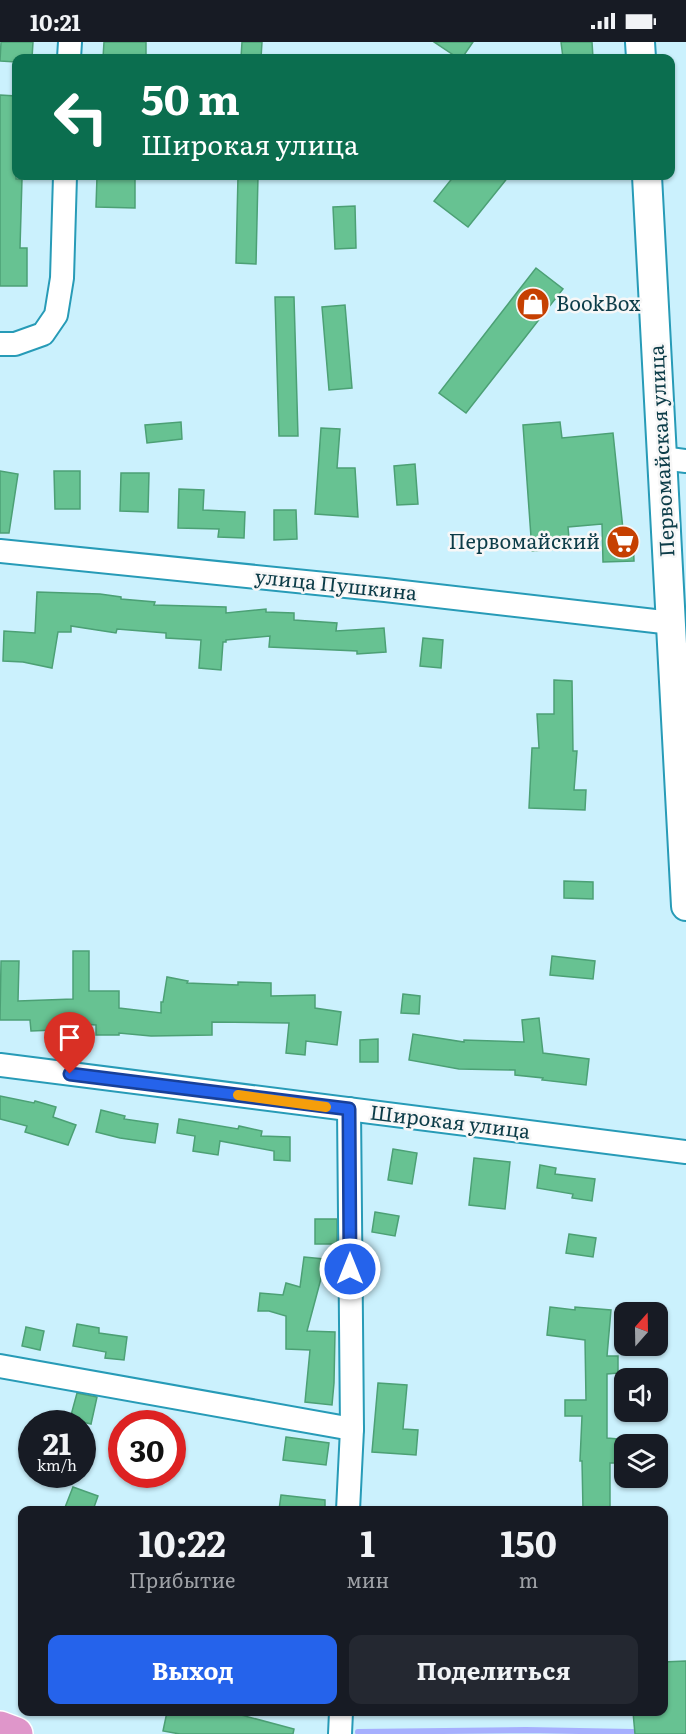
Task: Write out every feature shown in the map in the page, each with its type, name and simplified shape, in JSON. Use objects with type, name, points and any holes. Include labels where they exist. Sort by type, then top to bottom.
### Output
[{"type":"highway","points":[[0,1728],[16,1734]]},
{"type":"street","points":[[0,344],[15,344],[43,334],[56,315],[62,278],[65,180]]},
{"type":"street","name":"Первомайская улица","points":[[647,180],[674,460],[672,623],[686,906]]},
{"type":"street","name":"улица Пушкина","points":[[0,551],[385,590],[672,623]]},
{"type":"street","name":"Широкая улица","points":[[0,1065],[686,1152]]},
{"type":"street","points":[[348,1506],[351,1429],[349,1109]]},
{"type":"street","points":[[0,1366],[351,1429]]},
{"type":"street","points":[[340,1734],[341,1716]]},
{"type":"building","points":[[1,42],[33,42],[32,54],[12,54],[12,62],[0,61]]},
{"type":"building","points":[[104,42],[146,42],[146,54],[103,54]]},
{"type":"building","points":[[242,42],[262,42],[261,54],[241,54]]},
{"type":"building","points":[[434,42],[473,42],[465,54],[452,54]]},
{"type":"building","points":[[561,42],[592,42],[593,54],[562,54]]},
{"type":"building","points":[[0,95],[12,96],[12,180],[22,180],[20,248],[27,248],[27,286],[0,286]]},
{"type":"building","points":[[97,180],[135,180],[135,208],[96,207]]},
{"type":"building","points":[[238,180],[258,180],[256,264],[236,263]]},
{"type":"building","points":[[451,180],[506,180],[468,227],[434,201]]},
{"type":"building","points":[[355,206],[356,248],[335,249],[333,207]]},
{"type":"building","points":[[536,268],[563,289],[466,413],[439,393]]},
{"type":"building","points":[[275,297],[294,297],[298,436],[279,436]]},
{"type":"building","points":[[345,305],[352,388],[329,390],[322,307]]},
{"type":"building","points":[[181,422],[182,439],[147,443],[145,425]]},
{"type":"building","points":[[560,422],[562,438],[613,433],[624,539],[633,539],[634,561],[603,562],[602,524],[568,527],[570,548],[532,551],[523,425]]},
{"type":"building","points":[[321,428],[340,429],[337,468],[355,468],[358,517],[315,514]]},
{"type":"building","points":[[415,464],[418,504],[397,505],[394,466]]},
{"type":"building","points":[[0,471],[18,474],[9,533],[0,533]]},
{"type":"building","points":[[54,471],[80,471],[80,509],[55,509]]},
{"type":"building","points":[[121,473],[149,473],[148,512],[120,511]]},
{"type":"building","points":[[179,489],[204,490],[203,510],[245,512],[244,538],[218,537],[219,529],[178,528]]},
{"type":"building","points":[[274,510],[296,510],[297,539],[274,540]]},
{"type":"building","points":[[37,592],[100,594],[121,597],[121,599],[155,602],[154,605],[226,607],[226,613],[266,609],[266,612],[294,613],[294,620],[337,623],[336,631],[384,628],[386,652],[357,654],[357,651],[269,647],[270,636],[226,640],[223,642],[221,670],[199,668],[201,640],[166,638],[166,633],[117,629],[116,633],[71,626],[71,632],[58,632],[52,668],[23,662],[3,661],[4,631],[35,633]]},
{"type":"building","points":[[423,638],[443,640],[441,668],[420,666]]},
{"type":"building","points":[[554,680],[572,681],[573,751],[577,751],[574,790],[586,790],[585,810],[529,808],[532,748],[539,748],[537,714],[554,714]]},
{"type":"building","points":[[564,881],[593,882],[593,899],[564,898]]},
{"type":"building","points":[[73,951],[89,951],[89,991],[119,991],[119,1008],[161,1013],[161,1002],[163,1002],[167,977],[188,981],[187,983],[238,985],[238,982],[271,983],[271,996],[315,995],[315,1008],[341,1012],[337,1045],[306,1041],[305,1055],[286,1053],[289,1023],[212,1022],[212,1035],[151,1036],[119,1033],[119,1035],[96,1035],[96,1025],[54,1022],[55,1030],[31,1031],[30,1020],[0,1020],[1,961],[19,961],[18,1001],[73,999]]},
{"type":"building","points":[[552,956],[595,961],[593,979],[550,975]]},
{"type":"building","points":[[403,994],[420,996],[419,1014],[401,1013]]},
{"type":"building","points":[[539,1018],[543,1053],[589,1059],[586,1085],[515,1075],[515,1070],[459,1069],[409,1060],[413,1034],[464,1042],[464,1040],[524,1042],[522,1020]]},
{"type":"building","points":[[378,1039],[378,1062],[360,1062],[360,1040]]},
{"type":"building","points":[[0,1096],[34,1103],[35,1101],[56,1107],[53,1117],[76,1125],[68,1145],[25,1132],[27,1126],[0,1119]]},
{"type":"building","points":[[101,1110],[125,1116],[124,1119],[158,1124],[155,1143],[96,1132]]},
{"type":"building","points":[[179,1119],[238,1129],[239,1126],[262,1131],[261,1136],[290,1137],[290,1161],[274,1160],[274,1151],[220,1141],[218,1155],[193,1151],[195,1136],[177,1133]]},
{"type":"building","points":[[393,1149],[417,1153],[412,1184],[388,1180]]},
{"type":"building","points":[[474,1158],[510,1162],[505,1209],[469,1205]]},
{"type":"building","points":[[540,1165],[556,1168],[555,1174],[595,1179],[592,1201],[572,1198],[573,1194],[537,1188]]},
{"type":"building","points":[[375,1212],[399,1216],[395,1236],[372,1232]]},
{"type":"building","points":[[315,1219],[337,1219],[337,1244],[315,1244]]},
{"type":"building","points":[[569,1234],[596,1238],[593,1257],[566,1253]]},
{"type":"building","points":[[304,1257],[324,1259],[307,1331],[335,1332],[332,1405],[305,1402],[310,1350],[286,1349],[286,1316],[269,1311],[258,1311],[260,1293],[283,1295],[286,1283],[300,1287]]},
{"type":"building","points":[[550,1307],[611,1310],[607,1356],[618,1356],[618,1368],[614,1368],[614,1373],[607,1374],[607,1438],[614,1439],[614,1463],[610,1463],[610,1506],[583,1506],[582,1461],[580,1461],[582,1416],[565,1416],[565,1400],[586,1400],[585,1340],[547,1335]]},
{"type":"building","points":[[77,1324],[99,1328],[99,1333],[127,1337],[124,1360],[105,1358],[106,1352],[73,1346]]},
{"type":"building","points":[[26,1327],[44,1331],[40,1350],[22,1346]]},
{"type":"building","points":[[378,1383],[407,1385],[403,1429],[418,1430],[416,1455],[372,1452]]},
{"type":"building","points":[[77,1393],[97,1397],[94,1410],[72,1410]]},
{"type":"building","points":[[286,1437],[329,1443],[326,1465],[283,1460]]},
{"type":"building","points":[[73,1488],[76,1488],[98,1496],[94,1506],[66,1506]]},
{"type":"building","points":[[281,1495],[325,1500],[325,1506],[280,1506]]},
{"type":"building","points":[[686,1661],[686,1734],[635,1734],[633,1716],[668,1716],[668,1662]]},
{"type":"building","points":[[166,1716],[245,1716],[294,1729],[293,1734],[180,1734],[163,1731]]},
{"type":"waterway","points":[[358,1732],[526,1730],[633,1732]]},
{"type":"slow traffic","points":[[238,1095],[326,1107]]},
{"type":"place","name":"BookBox","points":[[533,304]]},
{"type":"place","name":"Первомайский","points":[[623,542]]},
{"type":"route","points":[[70,1074],[349,1109],[350,1269]]}]
